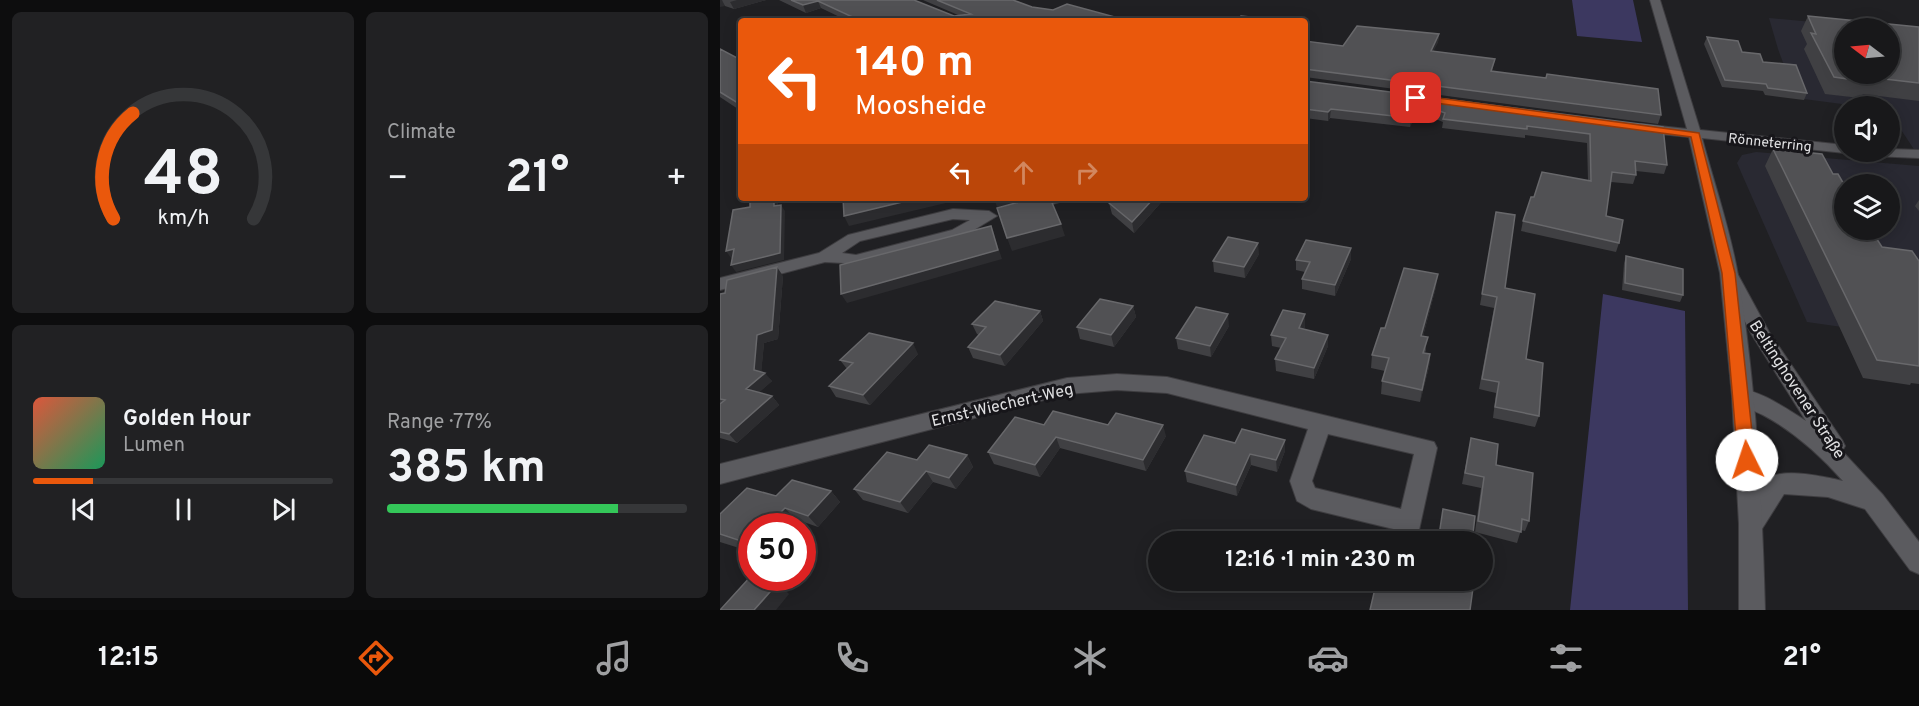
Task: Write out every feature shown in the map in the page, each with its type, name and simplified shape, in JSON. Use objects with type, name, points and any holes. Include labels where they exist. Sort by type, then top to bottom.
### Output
[{"type":"street","points":[[1655,0],[1695,135],[1729,273],[1742,396],[1751,524],[1752,610]]},
{"type":"street","name":"Rönneterring","points":[[1630,126],[1695,135],[1834,148]]},
{"type":"street","points":[[1900,153],[1919,154]]},
{"type":"street","points":[[720,284],[825,257],[856,260],[958,233],[986,217],[1046,201]]},
{"type":"street","name":"Beltinghovener Straße","points":[[1729,273],[1761,336],[1851,472],[1919,562]]},
{"type":"street","name":"Ernst-Wiechert-Weg","points":[[720,474],[1067,386],[1117,382],[1167,386],[1426,448],[1410,522],[1311,499],[1305,494],[1301,482],[1321,424]]},
{"type":"street","name":"Beltinghovener Straße","points":[[1742,396],[1770,407],[1806,430],[1851,472]]},
{"type":"street","points":[[1751,524],[1778,484],[1807,483],[1847,492],[1875,502]]},
{"type":"shaded area","points":[[1572,0],[1633,0],[1642,42],[1577,36]]},
{"type":"shaded area","points":[[1769,18],[1834,24],[1834,84],[1900,84],[1900,60],[1919,33],[1919,157],[1900,128],[1900,96],[1834,96],[1834,103],[1796,98]]},
{"type":"shaded area","points":[[1756,152],[1834,159],[1834,162],[1872,162],[1919,166],[1919,338],[1807,322],[1737,163],[1742,155]]},
{"type":"shaded area","points":[[1603,294],[1685,311],[1688,610],[1570,610]]},
{"type":"building","points":[[791,0],[914,0],[954,16],[971,14],[937,0],[1013,0],[1032,7],[1053,10],[1067,4],[1118,18],[855,18],[818,1],[803,5]]},
{"type":"building","points":[[1808,16],[1834,19],[1834,77],[1811,33],[1816,34]]},
{"type":"building","points":[[1900,25],[1919,27],[1919,83],[1900,81]]},
{"type":"building","points":[[1357,26],[1439,34],[1431,51],[1495,59],[1491,71],[1546,78],[1547,74],[1658,89],[1661,115],[1308,69],[1308,41],[1343,46]]},
{"type":"building","points":[[1707,37],[1738,41],[1742,52],[1760,54],[1763,62],[1796,65],[1807,93],[1768,88],[1766,84],[1725,80]]},
{"type":"building","points":[[720,49],[738,58],[738,103],[720,92]]},
{"type":"building","points":[[1308,81],[1663,127],[1667,165],[1635,161],[1636,175],[1612,172],[1606,216],[1623,220],[1619,243],[1523,221],[1542,172],[1591,181],[1590,134],[1443,119],[1445,113],[1418,103],[1411,118],[1331,109],[1328,112],[1308,109]]},
{"type":"building","points":[[1773,149],[1822,154],[1834,174],[1834,240],[1877,240],[1882,247],[1912,251],[1919,261],[1919,366],[1877,360]]},
{"type":"building","points":[[750,201],[774,201],[774,206],[781,205],[780,253],[731,265],[734,249],[726,251],[733,210],[750,207]]},
{"type":"building","points":[[843,201],[906,201],[844,216]]},
{"type":"building","points":[[1023,201],[1051,201],[1061,224],[1007,238],[997,208]]},
{"type":"building","points":[[1111,201],[1151,201],[1132,222],[1109,203]]},
{"type":"building","points":[[1496,212],[1515,215],[1505,288],[1535,294],[1526,359],[1543,363],[1539,416],[1495,407],[1499,382],[1482,379],[1497,297],[1482,294]]},
{"type":"building","points":[[991,226],[998,250],[841,294],[840,265]]},
{"type":"building","points":[[1228,237],[1258,243],[1244,267],[1213,261]]},
{"type":"building","points":[[1306,240],[1351,248],[1335,285],[1302,279],[1310,262],[1296,260]]},
{"type":"building","points":[[1626,256],[1683,269],[1683,295],[1625,283]]},
{"type":"building","points":[[777,267],[772,330],[757,335],[754,370],[765,373],[746,389],[772,396],[729,434],[720,432],[720,404],[725,400],[720,399],[720,294],[725,293],[727,280]]},
{"type":"building","points":[[1404,268],[1438,274],[1421,336],[1428,337],[1423,353],[1430,354],[1422,390],[1382,381],[1389,358],[1372,355],[1381,328],[1385,328]]},
{"type":"building","points":[[1100,299],[1133,306],[1111,335],[1077,327]]},
{"type":"building","points":[[995,301],[1040,311],[1000,355],[968,347],[986,327],[972,324]]},
{"type":"building","points":[[1196,307],[1228,314],[1210,346],[1176,338]]},
{"type":"building","points":[[1283,310],[1305,314],[1299,328],[1328,335],[1314,368],[1275,359],[1286,338],[1271,335]]},
{"type":"building","points":[[869,333],[913,343],[863,395],[829,386],[853,363],[840,360]]},
{"type":"building","points":[[1053,411],[1108,425],[1116,413],[1163,425],[1143,460],[1056,437],[1035,465],[988,452],[1015,417],[1044,425]]},
{"type":"building","points":[[1242,429],[1285,440],[1276,460],[1250,454],[1236,485],[1185,471],[1204,435],[1235,443]]},
{"type":"building","points":[[1471,438],[1498,444],[1496,465],[1533,473],[1529,521],[1522,519],[1521,532],[1478,521],[1484,477],[1465,473]]},
{"type":"building","points":[[929,445],[967,455],[949,478],[926,471],[900,502],[854,489],[887,452],[917,460]]},
{"type":"building","points":[[792,480],[831,491],[811,513],[799,513],[785,508],[780,513],[738,513],[738,540],[720,534],[720,514],[747,488],[776,496]]},
{"type":"building","points":[[1443,509],[1475,516],[1473,531],[1440,531]]},
{"type":"building","points":[[738,590],[771,591],[754,610],[720,610]]},
{"type":"building","points":[[1374,591],[1473,591],[1470,610],[1370,610]]},
{"type":"route","points":[[1416,98],[1695,135],[1729,273],[1747,460]]}]
